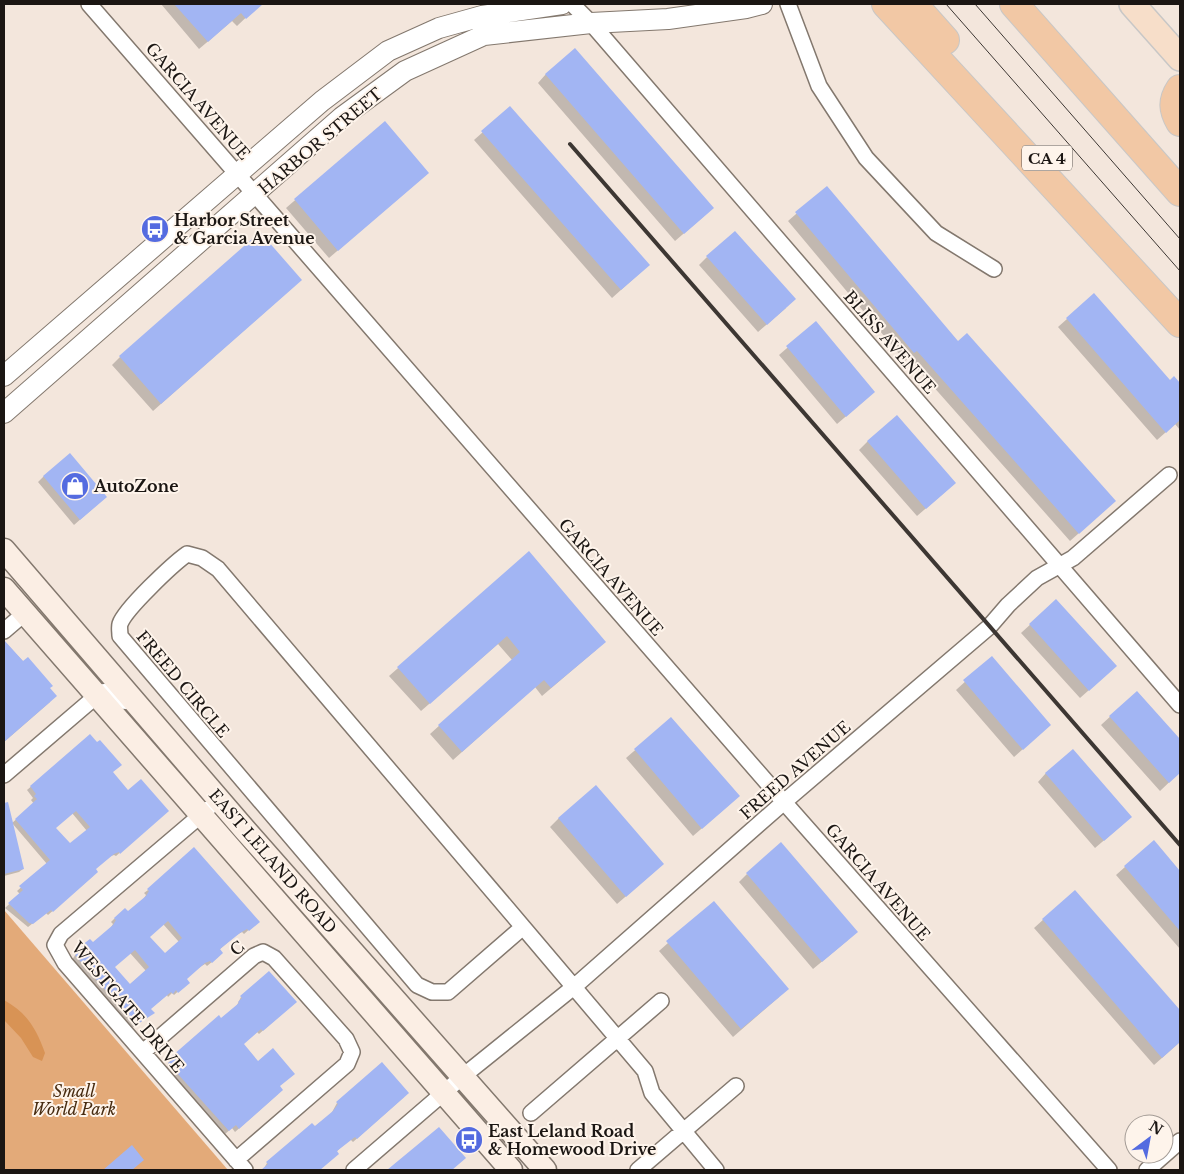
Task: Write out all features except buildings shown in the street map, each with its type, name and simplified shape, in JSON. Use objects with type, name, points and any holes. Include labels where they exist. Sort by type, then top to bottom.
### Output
[{"type":"highway","points":[[886,4],[1180,323]]},
{"type":"highway","name":"CA 4","points":[[913,4],[1180,313]]},
{"type":"highway","points":[[1014,4],[1180,192]]},
{"type":"highway","points":[[1180,89],[1176,95],[1174,110],[1180,122]]},
{"type":"main road","points":[[1132,4],[1180,58]]},
{"type":"main road","name":"EAST LELAND ROAD","points":[[4,550],[245,830],[545,1170]]},
{"type":"main road","name":"EAST LELAND ROAD","points":[[4,589],[512,1170]]},
{"type":"street","name":"GARCIA AVENUE","points":[[89,4],[784,802],[1109,1170]]},
{"type":"street","name":"HARBOR STREET","points":[[4,376],[322,101],[388,51],[439,28],[488,10],[562,4]]},
{"type":"street","name":"BLISS AVENUE","points":[[572,4],[591,23],[1180,705]]},
{"type":"street","name":"HARBOR STREET","points":[[4,413],[342,117],[405,71],[484,35],[591,23],[668,19],[762,4]]},
{"type":"street","points":[[788,4],[819,86],[866,158],[936,233],[994,268]]},
{"type":"street","name":"FREED AVENUE","points":[[354,1170],[462,1076],[575,986],[784,802],[989,627],[1008,605],[1037,578],[1073,558],[1169,475]]},
{"type":"street","name":"FREED CIRCLE","points":[[523,927],[448,992],[432,992],[417,985],[120,636],[120,624],[132,608],[174,563],[187,554],[202,558],[218,570],[575,986],[645,1071],[652,1094],[716,1170]]},
{"type":"street","points":[[4,631],[25,613]]},
{"type":"street","points":[[4,776],[97,696],[108,691],[118,701],[136,702]]},
{"type":"street","points":[[200,815],[207,810],[214,809],[234,829],[245,830]]},
{"type":"street","name":"WESTGATE DRIVE","points":[[200,815],[61,934],[55,945],[66,963],[240,1165]]},
{"type":"street","name":"C","points":[[142,1052],[254,956],[266,952],[274,958],[348,1043],[352,1055],[347,1064],[240,1165]]},
{"type":"street","points":[[531,1113],[661,1001]]},
{"type":"street","points":[[638,1170],[736,1086]]},
{"type":"street","points":[[1146,1170],[1180,1141]]},
{"type":"green space","name":"Small World Park","points":[[4,910],[228,1170],[4,1170]]},
{"type":"shaded area","points":[[4,1000],[19,1010],[30,1022],[45,1053],[42,1061],[33,1057],[21,1038],[4,1020]]},
{"type":"tram line","points":[[946,4],[1180,271]]},
{"type":"tram line","points":[[975,4],[1180,239]]},
{"type":"railway","points":[[570,144],[1180,845]]},
{"type":"place","name":"Harbor Street & Garcia Avenue","points":[[155,229]]},
{"type":"place","name":"AutoZone","points":[[75,486]]},
{"type":"place","name":"East Leland Road & Homewood Drive","points":[[469,1140]]}]
